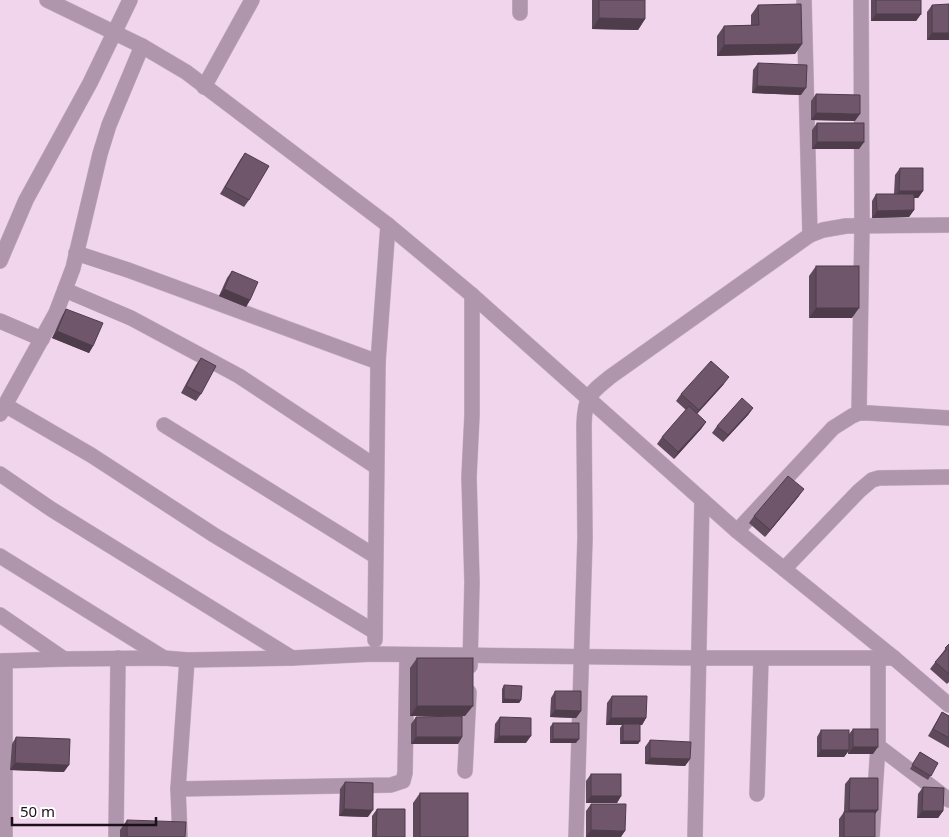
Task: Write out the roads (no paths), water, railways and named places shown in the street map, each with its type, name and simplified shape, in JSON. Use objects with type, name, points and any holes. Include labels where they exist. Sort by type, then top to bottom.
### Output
[{"type":"street","points":[[47,0],[142,46],[186,72],[388,225],[472,295],[737,530],[949,705]]},
{"type":"street","points":[[0,261],[26,200],[90,83],[130,0]]},
{"type":"street","points":[[204,87],[252,0]]},
{"type":"street","points":[[804,0],[810,235]]},
{"type":"street","points":[[859,413],[862,226],[861,0]]},
{"type":"street","points":[[142,46],[109,124],[65,290],[56,313],[3,409],[91,455],[238,549],[375,632]]},
{"type":"street","points":[[373,654],[375,632],[375,466],[378,362],[388,225]]},
{"type":"street","points":[[576,837],[585,538],[584,424],[587,398],[597,387],[618,371],[810,235],[834,227],[949,225]]},
{"type":"street","points":[[76,253],[128,270],[378,362]]},
{"type":"street","points":[[65,290],[132,318],[238,376],[375,466]]},
{"type":"street","points":[[465,770],[471,656],[472,582],[469,477],[472,415],[472,295]]},
{"type":"street","points":[[0,321],[42,339]]},
{"type":"street","points":[[737,530],[833,428],[845,420],[859,413],[949,418]]},
{"type":"street","points":[[164,426],[375,556]]},
{"type":"street","points":[[0,474],[52,509],[292,658]]},
{"type":"street","points":[[784,569],[859,491],[872,480],[889,476],[949,477]]},
{"type":"street","points":[[695,837],[702,500]]},
{"type":"street","points":[[0,556],[164,658]]},
{"type":"street","points":[[0,615],[64,659]]},
{"type":"street","points":[[5,837],[3,661],[118,658],[187,660],[373,654],[761,659],[894,658]]},
{"type":"street","points":[[178,789],[391,785],[402,781],[405,773],[407,655]]},
{"type":"street","points":[[116,837],[118,658]]},
{"type":"street","points":[[757,794],[761,659]]},
{"type":"street","points":[[872,837],[878,746],[878,659]]},
{"type":"street","points":[[180,837],[178,789],[187,660]]},
{"type":"street","points":[[878,746],[949,800]]}]
